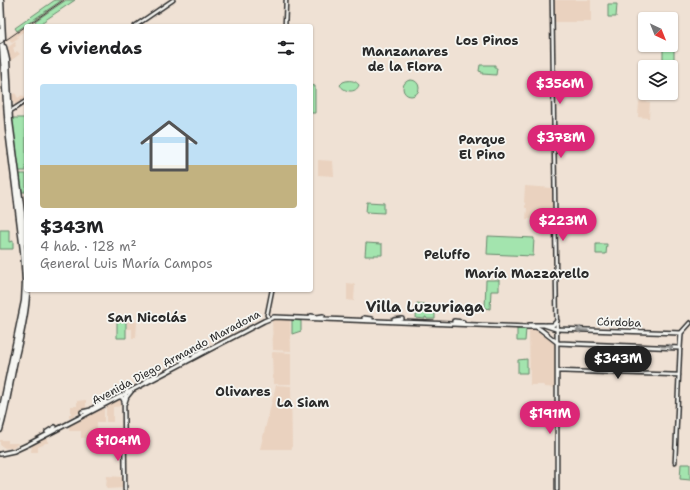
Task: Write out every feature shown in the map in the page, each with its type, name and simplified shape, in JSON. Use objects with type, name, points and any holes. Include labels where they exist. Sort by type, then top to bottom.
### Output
[{"type":"highway","points":[[1,0],[7,60],[9,113]]},
{"type":"highway","points":[[0,31],[24,251]]},
{"type":"highway","points":[[18,193],[24,230]]},
{"type":"highway","points":[[0,417],[24,292]]},
{"type":"highway","points":[[0,430],[23,322],[27,292]]},
{"type":"main road","points":[[138,24],[173,0]]},
{"type":"main road","points":[[285,24],[286,0]]},
{"type":"main road","points":[[552,0],[557,321],[557,490]]},
{"type":"main road","points":[[9,113],[24,102]]},
{"type":"main road","points":[[268,316],[272,292]]},
{"type":"main road","points":[[311,316],[323,316]]},
{"type":"main road","name":"Avenida Diego Armando Maradona","points":[[0,453],[17,448],[47,434],[269,317],[317,317],[472,324]]},
{"type":"main road","name":"Avenida Diego Armando Maradona","points":[[0,453],[17,450],[106,402],[271,318],[363,319],[497,324],[544,326],[556,329]]},
{"type":"main road","points":[[352,321],[373,319]]},
{"type":"main road","points":[[390,320],[402,319]]},
{"type":"main road","points":[[544,326],[553,325],[557,321]]},
{"type":"main road","points":[[489,326],[497,324]]},
{"type":"main road","name":"Avenida Diego Armando Maradona","points":[[497,324],[538,328],[557,342]]},
{"type":"main road","points":[[675,462],[680,333],[690,324]]},
{"type":"main road","name":"Córdoba","points":[[556,329],[680,333]]},
{"type":"main road","points":[[557,342],[680,348]]},
{"type":"main road","points":[[191,358],[203,350]]},
{"type":"main road","points":[[557,371],[679,375]]},
{"type":"main road","points":[[124,490],[124,401],[129,391]]},
{"type":"main road","points":[[124,409],[129,391]]},
{"type":"main road","points":[[119,397],[122,397],[124,401]]},
{"type":"main road","points":[[82,412],[93,409]]},
{"type":"main road","points":[[85,416],[93,409]]},
{"type":"main road","points":[[38,440],[55,427]]},
{"type":"shaded area","points":[[55,0],[66,0],[32,24],[24,24],[24,31],[17,36],[18,38],[12,42],[9,39],[1,44],[1,42],[17,31],[15,28]]},
{"type":"shaded area","points":[[553,0],[591,0],[591,22],[552,22]]},
{"type":"shaded area","points":[[15,42],[16,46],[13,48],[14,51],[15,53],[17,51],[20,54],[9,62],[7,48]]},
{"type":"shaded area","points":[[15,93],[18,98],[22,95],[24,100],[16,106],[10,96]]},
{"type":"shaded area","points":[[640,101],[650,102],[649,118],[638,117]]},
{"type":"shaded area","points":[[318,160],[333,161],[334,176],[318,175]]},
{"type":"shaded area","points":[[525,186],[553,188],[553,220],[526,219],[527,208],[525,208],[524,202]]},
{"type":"shaded area","points":[[557,216],[570,216],[570,224],[557,223]]},
{"type":"shaded area","points":[[347,283],[355,284],[354,301],[347,300]]},
{"type":"shaded area","points":[[272,320],[290,320],[291,351],[273,350]]},
{"type":"shaded area","points":[[128,321],[137,322],[136,338],[132,338],[132,329],[127,329]]},
{"type":"shaded area","points":[[529,329],[539,330],[555,343],[556,388],[545,387],[543,385],[530,385]]},
{"type":"shaded area","points":[[273,352],[291,353],[291,384],[273,384]]},
{"type":"shaded area","points":[[276,385],[291,386],[292,448],[260,449]]},
{"type":"shaded area","points":[[120,399],[123,401],[123,406],[113,407],[113,422],[106,422],[106,407]]},
{"type":"shaded area","points":[[86,400],[86,409],[69,418],[69,414],[71,414],[71,406],[77,406],[77,401]]},
{"type":"shaded area","points":[[103,408],[104,422],[97,422],[97,437],[81,438],[81,431],[69,431],[69,426]]},
{"type":"shaded area","points":[[47,437],[48,443],[38,447],[38,452],[31,452],[32,445]]},
{"type":"shaded area","points":[[0,440],[8,440],[8,443],[18,444],[11,448],[5,448],[0,445]]},
{"type":"shaded area","points":[[107,476],[123,477],[123,488],[107,489]]},
{"type":"green space","points":[[55,0],[62,0],[27,24],[24,24],[24,26],[17,31],[15,28]]},
{"type":"green space","points":[[66,0],[75,0],[39,24],[37,24],[35,21]]},
{"type":"green space","points":[[608,4],[617,4],[616,17],[608,17]]},
{"type":"green space","points":[[663,52],[674,52],[674,60],[663,60]]},
{"type":"green space","points":[[480,65],[495,65],[495,68],[497,68],[496,75],[482,74],[482,72],[479,71]]},
{"type":"green space","points":[[411,80],[418,85],[419,88],[414,95],[411,96],[404,91],[403,88],[408,81]]},
{"type":"green space","points":[[346,81],[353,81],[359,85],[355,90],[350,91],[344,89],[340,85]]},
{"type":"green space","points":[[313,86],[315,86],[315,113],[313,113]]},
{"type":"green space","points":[[12,118],[24,118],[24,171],[18,171]]},
{"type":"green space","points":[[19,174],[24,174],[24,192],[22,192]]},
{"type":"green space","points":[[367,202],[384,203],[384,213],[366,212]]},
{"type":"green space","points":[[0,230],[9,230],[9,242],[13,241],[13,249],[0,249]]},
{"type":"green space","points":[[488,236],[534,238],[533,256],[487,254]]},
{"type":"green space","points":[[366,243],[382,244],[382,255],[365,256]]},
{"type":"green space","points":[[596,244],[607,244],[606,254],[596,254]]},
{"type":"green space","points":[[486,280],[499,280],[499,291],[491,291],[490,309],[485,308]]},
{"type":"green space","points":[[417,303],[424,304],[424,307],[435,308],[435,319],[427,319],[426,317],[425,319],[416,318]]},
{"type":"green space","points":[[292,320],[301,321],[301,331],[292,334]]},
{"type":"green space","points":[[117,321],[126,321],[126,338],[117,338]]},
{"type":"green space","points":[[517,329],[526,329],[525,341],[517,341]]},
{"type":"green space","points":[[527,359],[527,373],[518,373],[518,360]]},
{"type":"green space","points":[[681,464],[690,464],[690,480],[680,479]]},
{"type":"railway","points":[[29,24],[64,0]]},
{"type":"railway","points":[[0,44],[24,28]]},
{"type":"district","name":"Los Pinos","points":[[487,40]]},
{"type":"district","name":"Manzanares de la Flora","points":[[405,58]]},
{"type":"district","name":"Parque El Pino","points":[[482,146]]},
{"type":"district","name":"Peluffo","points":[[447,254]]},
{"type":"district","name":"María Mazzarello","points":[[527,273]]},
{"type":"district","name":"Villa Luzuriaga","points":[[425,307]]},
{"type":"district","name":"San Nicolás","points":[[147,317]]},
{"type":"district","name":"Olivares","points":[[243,391]]},
{"type":"district","name":"La Siam","points":[[303,402]]}]
